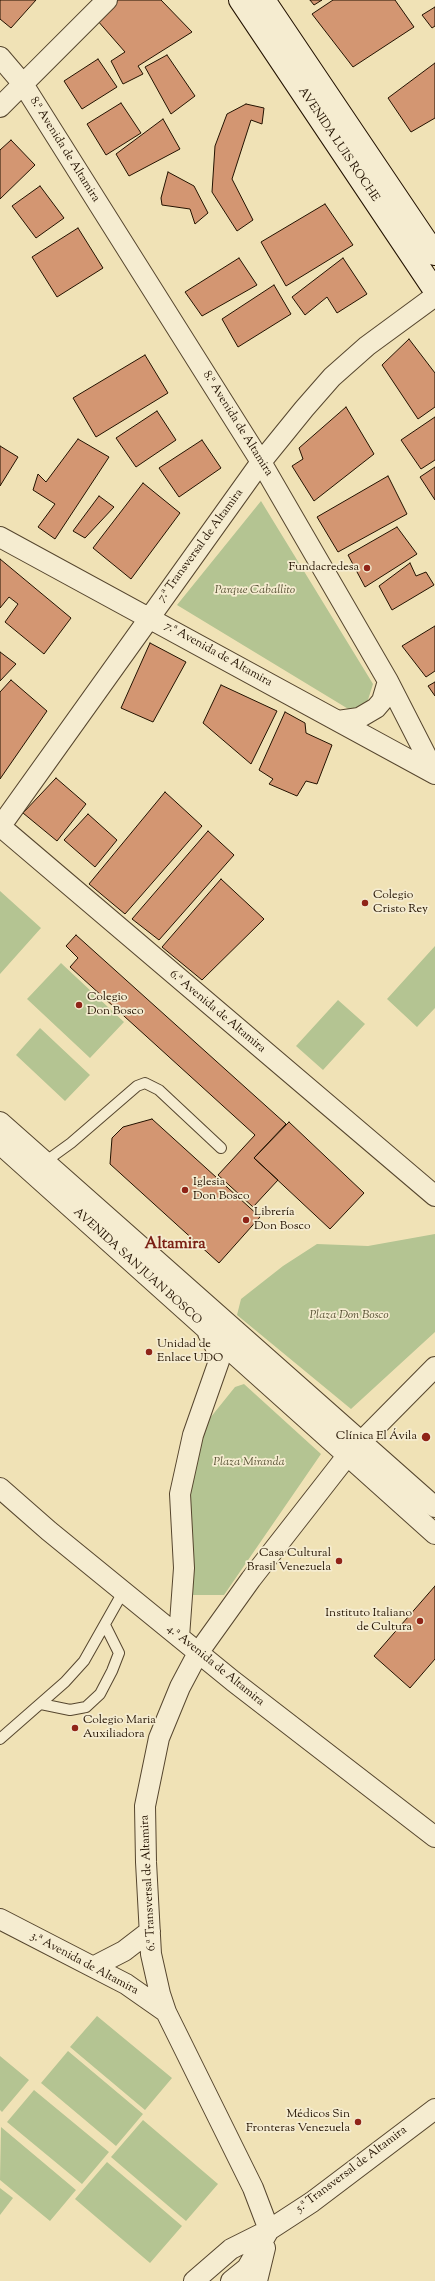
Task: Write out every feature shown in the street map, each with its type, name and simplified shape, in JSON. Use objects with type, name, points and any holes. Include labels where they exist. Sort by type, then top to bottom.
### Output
[{"type":"main road","name":"AVENIDA LUIS ROCHE","points":[[240,0],[435,291]]},
{"type":"main road","name":"AVENIDA LUIS ROCHE","points":[[264,0],[435,254]]},
{"type":"street","points":[[0,107],[107,0]]},
{"type":"street","name":"8.ª Avenida de Altamira","points":[[0,57],[23,84],[261,462],[388,681],[435,774]]},
{"type":"street","name":"7.ª Transversal de Altamira","points":[[0,827],[261,462],[332,377],[367,346],[435,296]]},
{"type":"street","name":"7.ª Avenida de Altamira","points":[[0,537],[435,774]]},
{"type":"street","points":[[338,721],[359,718],[376,708],[382,701],[388,681]]},
{"type":"street","name":"6.ª Avenida de Altamira","points":[[0,827],[435,1196]]},
{"type":"street","name":"AVENIDA SAN JUAN BOSCO","points":[[0,1122],[38,1168],[205,1327],[435,1534]]},
{"type":"street","name":"AVENIDA SAN JUAN BOSCO","points":[[0,1144],[38,1168],[434,1503]]},
{"type":"street","points":[[179,1637],[184,1568],[180,1494],[193,1435],[218,1361],[216,1348],[205,1327]]},
{"type":"street","name":"6.ª Transversal de Altamira","points":[[269,2230],[252,2188],[218,2116],[166,2012],[155,1975],[150,1932],[145,1806],[159,1738],[180,1687],[198,1652],[251,1579],[347,1456],[360,1441],[435,1367]]},
{"type":"street","name":"4.ª Avenida de Altamira","points":[[0,1488],[49,1532],[122,1592],[435,1837]]},
{"type":"street","name":"3.ª Avenida de Altamira","points":[[0,1919],[126,1984],[166,2012]]},
{"type":"street","points":[[93,1967],[124,1952],[150,1932]]},
{"type":"street","name":"5.ª Transversal de Altamira","points":[[194,2281],[231,2249],[269,2230],[312,2202],[435,2109]]},
{"type":"street","points":[[231,2281],[247,2268],[269,2230]]},
{"type":"street","points":[[257,2281],[269,2230]]},
{"type":"lane","points":[[38,1168],[71,1143],[137,1086],[145,1083],[159,1090],[221,1148]]},
{"type":"lane","points":[[0,1739],[66,1682],[84,1661],[122,1592]]},
{"type":"lane","points":[[41,1704],[70,1710],[86,1707],[100,1694],[112,1671],[119,1653],[105,1625]]},
{"type":"green space","name":"Parque Caballito","points":[[261,501],[373,684],[367,703],[350,710],[177,605]]},
{"type":"green space","points":[[0,891],[41,928],[0,974]]},
{"type":"green space","points":[[435,946],[435,1008],[417,1027],[387,999]]},
{"type":"green space","points":[[61,963],[124,1022],[90,1058],[27,999]]},
{"type":"green space","points":[[338,1000],[365,1024],[323,1070],[296,1046]]},
{"type":"green space","points":[[40,1028],[90,1075],[65,1101],[16,1055]]},
{"type":"green space","name":"Plaza Don Bosco","points":[[435,1234],[435,1332],[351,1409],[237,1315],[241,1299],[283,1266],[317,1244],[368,1246]]},
{"type":"green space","name":"Plaza Miranda","points":[[244,1384],[321,1454],[224,1595],[191,1595],[187,1492],[202,1428],[235,1387]]},
{"type":"green space","points":[[97,2016],[172,2078],[145,2110],[70,2047]]},
{"type":"green space","points":[[68,2051],[143,2114],[116,2146],[41,2083]]},
{"type":"green space","points":[[0,2056],[29,2080],[2,2112],[0,2110]]},
{"type":"green space","points":[[34,2090],[109,2152],[82,2184],[7,2122]]},
{"type":"green space","points":[[143,2120],[218,2184],[186,2221],[111,2157]]},
{"type":"green space","points":[[1,2127],[76,2190],[50,2221],[0,2180]]},
{"type":"green space","points":[[107,2162],[182,2226],[150,2263],[75,2199]]},
{"type":"green space","points":[[0,2188],[13,2198],[0,2215]]},
{"type":"building","points":[[0,0],[36,0],[11,28],[0,19]]},
{"type":"building","points":[[118,0],[161,0],[192,32],[138,66],[143,74],[123,84],[111,61],[125,52],[97,20]]},
{"type":"building","points":[[310,0],[322,0],[314,5]]},
{"type":"building","points":[[333,0],[395,0],[414,27],[353,67],[312,14]]},
{"type":"building","points":[[435,7],[435,26],[432,28],[422,15]]},
{"type":"building","points":[[167,55],[195,96],[171,114],[145,67]]},
{"type":"building","points":[[98,59],[117,87],[82,109],[64,81]]},
{"type":"building","points":[[435,63],[435,118],[411,132],[388,98]]},
{"type":"building","points":[[121,103],[141,133],[106,155],[87,124]]},
{"type":"building","points":[[246,104],[264,108],[262,124],[251,120],[232,179],[253,220],[237,231],[212,192],[215,146],[227,114]]},
{"type":"building","points":[[163,119],[180,149],[129,176],[116,154]]},
{"type":"building","points":[[11,140],[35,165],[0,199],[0,150]]},
{"type":"building","points":[[168,172],[194,186],[208,213],[195,224],[190,209],[162,205],[161,198]]},
{"type":"building","points":[[40,186],[64,218],[36,238],[12,206]]},
{"type":"building","points":[[325,204],[353,245],[286,286],[261,242]]},
{"type":"building","points":[[78,228],[103,268],[57,297],[32,257]]},
{"type":"building","points":[[239,258],[257,285],[202,316],[185,292]]},
{"type":"building","points":[[343,258],[367,294],[337,313],[327,297],[305,315],[292,297]]},
{"type":"building","points":[[274,285],[291,314],[238,347],[222,319]]},
{"type":"building","points":[[409,339],[435,373],[435,407],[418,419],[382,365]]},
{"type":"building","points":[[145,355],[168,393],[96,437],[73,398]]},
{"type":"building","points":[[346,407],[374,454],[314,501],[292,466],[303,459],[299,448]]},
{"type":"building","points":[[157,411],[176,440],[136,467],[116,438]]},
{"type":"building","points":[[435,417],[435,460],[421,469],[401,440]]},
{"type":"building","points":[[78,439],[109,457],[55,539],[38,527],[55,504],[33,490],[38,474],[46,482]]},
{"type":"building","points":[[202,440],[221,468],[179,497],[159,468]]},
{"type":"building","points":[[0,446],[18,457],[0,486]]},
{"type":"building","points":[[435,467],[435,500],[420,477]]},
{"type":"building","points":[[388,476],[407,514],[338,552],[317,517]]},
{"type":"building","points":[[143,483],[180,513],[131,579],[93,548]]},
{"type":"building","points":[[99,496],[114,507],[85,538],[73,531]]},
{"type":"building","points":[[397,527],[417,554],[365,587],[348,555]]},
{"type":"building","points":[[0,559],[71,618],[44,654],[5,622],[18,604],[9,597],[0,608]]},
{"type":"building","points":[[410,563],[416,576],[426,572],[434,585],[392,610],[379,586]]},
{"type":"building","points":[[435,626],[435,671],[426,677],[402,646]]},
{"type":"building","points":[[150,643],[186,662],[153,722],[121,708]]},
{"type":"building","points":[[0,652],[16,664],[0,681]]},
{"type":"building","points":[[11,680],[47,711],[0,779],[0,692]]},
{"type":"building","points":[[435,682],[435,696],[428,686]]},
{"type":"building","points":[[221,685],[277,711],[251,764],[203,723]]},
{"type":"building","points":[[285,712],[305,723],[306,733],[332,745],[317,784],[306,781],[297,796],[269,784],[273,779],[259,770]]},
{"type":"building","points":[[56,778],[86,804],[57,841],[23,813]]},
{"type":"building","points":[[165,792],[202,826],[125,914],[89,884]]},
{"type":"building","points":[[88,814],[117,840],[95,867],[64,840]]},
{"type":"building","points":[[208,831],[234,855],[159,940],[132,919]]},
{"type":"building","points":[[221,879],[264,919],[202,980],[162,947]]},
{"type":"building","points":[[76,935],[286,1124],[254,1158],[278,1180],[253,1207],[218,1175],[255,1135],[70,967],[78,958],[66,946]]},
{"type":"building","name":"Iglesia Don Bosco","points":[[152,1119],[260,1217],[219,1263],[110,1164],[112,1138],[123,1127]]},
{"type":"building","points":[[289,1122],[364,1193],[330,1229],[254,1158]]},
{"type":"building","name":"Instituto Italiano de Cultura","points":[[435,1586],[435,1659],[410,1688],[374,1656]]},
{"type":"place","name":"Fundacredesa","points":[[367,568]]},
{"type":"place","name":"Colegio Cristo Rey","points":[[365,903]]},
{"type":"place","name":"Colegio Don Bosco","points":[[79,1005]]},
{"type":"place","name":"Iglesia Don Bosco","points":[[185,1190]]},
{"type":"place","name":"Librería Don Bosco","points":[[246,1220]]},
{"type":"place","name":"Unidad de Enlace UDO","points":[[149,1352]]},
{"type":"place","name":"Clínica El Ávila","points":[[426,1437]]},
{"type":"place","name":"Casa Cultural Brasil Venezuela","points":[[339,1561]]},
{"type":"place","name":"Instituto Italiano de Cultura","points":[[420,1621]]},
{"type":"place","name":"Colegio Maria Auxiliadora","points":[[75,1728]]},
{"type":"place","name":"Médicos Sin Fronteras Venezuela","points":[[358,2122]]},
{"type":"district","name":"Altamira","points":[[175,1245]]}]
